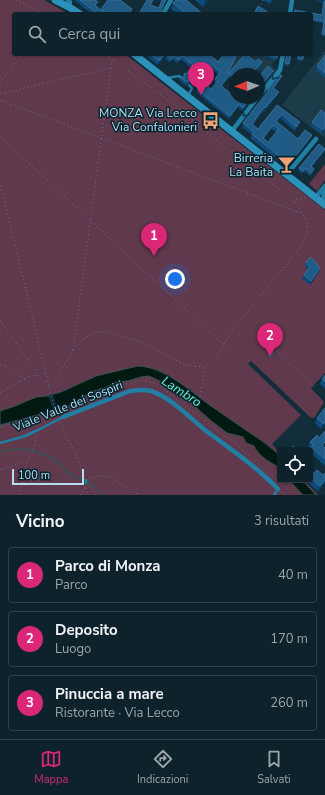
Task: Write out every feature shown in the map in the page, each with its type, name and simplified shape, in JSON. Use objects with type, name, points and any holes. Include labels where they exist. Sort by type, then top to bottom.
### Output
[{"type":"main road","points":[[55,0],[69,4],[78,12]]},
{"type":"main road","points":[[139,56],[188,97],[318,199]]},
{"type":"street","points":[[164,12],[171,0]]},
{"type":"street","points":[[290,12],[292,0]]},
{"type":"street","points":[[265,88],[280,70],[283,56]]},
{"type":"street","points":[[232,131],[253,104]]},
{"type":"street","points":[[287,174],[316,139]]},
{"type":"street","points":[[318,199],[325,186]]},
{"type":"street","points":[[318,199],[325,190]]},
{"type":"street","name":"Viale Valle dei Sospiri","points":[[61,418],[130,391],[152,391],[168,399],[204,429],[251,464],[278,489]]},
{"type":"lane","points":[[165,78],[179,76],[181,78]]},
{"type":"lane","points":[[188,97],[192,88],[189,86]]},
{"type":"lane","name":"Viale Valle dei Sospiri","points":[[0,443],[25,436],[61,418]]},
{"type":"lane","points":[[274,495],[278,489]]},
{"type":"path","points":[[16,0],[40,12]]},
{"type":"path","points":[[257,12],[263,0]]},
{"type":"path","points":[[0,83],[20,56]]},
{"type":"path","points":[[49,388],[52,387],[56,381],[73,351],[85,338],[97,332],[104,331],[115,333],[144,344],[184,364],[198,367],[210,363],[218,355],[231,332],[303,243],[308,230],[303,214],[294,202],[278,188],[250,168],[177,107],[142,83],[107,56]]},
{"type":"path","points":[[73,351],[112,60]]},
{"type":"path","points":[[0,94],[111,68]]},
{"type":"path","points":[[0,100],[303,214]]},
{"type":"path","points":[[0,136],[229,350]]},
{"type":"path","points":[[0,182],[56,414],[61,418],[75,453],[86,483],[88,495]]},
{"type":"path","points":[[294,202],[296,199],[301,199],[307,196],[318,199]]},
{"type":"path","points":[[0,320],[49,388]]},
{"type":"path","points":[[276,350],[313,386],[317,384]]},
{"type":"path","points":[[0,365],[7,366],[13,372],[25,379]]},
{"type":"path","points":[[200,396],[205,365]]},
{"type":"path","points":[[0,393],[30,376],[39,375]]},
{"type":"path","points":[[0,427],[44,418],[66,409],[86,397],[130,382],[142,380],[157,384],[224,436],[236,443],[242,450],[294,495]]},
{"type":"path","points":[[61,418],[66,409]]},
{"type":"path","points":[[20,495],[27,461],[32,451],[38,430]]},
{"type":"path","points":[[0,470],[27,461]]},
{"type":"path","points":[[81,495],[89,478],[100,476],[113,477],[125,488],[139,495]]},
{"type":"path","points":[[86,483],[91,486],[96,495]]},
{"type":"shaded area","points":[[0,0],[44,0],[65,12],[12,12],[12,56],[128,56],[325,210],[325,373],[311,388],[324,402],[314,418],[310,417],[251,361],[248,364],[301,415],[272,444],[277,450],[277,483],[307,483],[318,495],[0,495]]},
{"type":"shaded area","points":[[325,50],[325,138],[282,105]]},
{"type":"shaded area","points":[[226,56],[277,56],[276,60],[271,65],[276,70],[265,85],[265,68],[229,68],[229,77],[225,74]]},
{"type":"shaded area","points":[[325,164],[325,180],[317,191],[309,184]]},
{"type":"water","name":"Lambro","points":[[138,366],[148,367],[167,375],[275,451],[277,453],[277,466],[262,456],[254,446],[246,443],[243,437],[227,433],[189,401],[164,383],[149,376],[117,382],[91,392],[68,406],[0,425],[0,411],[36,397],[61,392],[96,376]]},
{"type":"water","points":[[292,483],[305,483],[316,495],[303,495]]},
{"type":"pier","points":[[53,394],[57,409],[53,410],[48,396]]},
{"type":"building","points":[[80,0],[95,0],[98,2],[95,5],[103,12],[95,12]]},
{"type":"building","points":[[108,0],[120,0],[132,9],[130,12],[105,12],[102,8]]},
{"type":"building","points":[[147,0],[153,0],[150,5],[159,8],[162,0],[166,0],[161,12],[154,10],[153,12],[140,12]]},
{"type":"building","points":[[176,0],[186,0],[201,12],[184,12],[173,3]]},
{"type":"building","points":[[325,1],[325,34],[322,34],[324,21],[313,19],[313,13],[322,15]]},
{"type":"building","points":[[258,6],[268,12],[255,12]]},
{"type":"building","points":[[295,10],[306,12],[294,12]]},
{"type":"building","points":[[325,55],[325,73],[317,66]]},
{"type":"building","points":[[153,56],[163,56],[159,61]]},
{"type":"building","points":[[173,56],[182,56],[179,60]]},
{"type":"building","points":[[182,56],[211,56],[218,62],[222,56],[236,56],[229,68],[229,75],[221,86],[229,92],[229,104],[239,104],[230,116],[197,89],[203,82],[211,89],[218,81],[215,79],[220,72],[212,65],[205,75],[199,70],[192,80],[188,80],[188,83],[180,77],[184,77],[184,73],[186,74],[193,65]]},
{"type":"building","points":[[243,56],[248,56],[256,62],[258,59],[262,62],[257,68],[233,68]]},
{"type":"building","points":[[287,56],[291,56],[289,64],[285,63]]},
{"type":"building","points":[[298,56],[304,56],[303,59],[298,59]]},
{"type":"building","points":[[268,66],[273,71],[265,81],[265,70]]},
{"type":"building","points":[[280,74],[282,76],[273,88],[279,92],[265,108],[264,107],[252,124],[258,129],[277,105],[300,122],[296,127],[282,114],[276,121],[298,139],[305,130],[312,135],[289,164],[252,134],[254,132],[243,123],[258,104],[265,104],[265,95],[269,90],[268,89]],"holes":[[[273,125],[279,129],[268,142],[263,138]]]},
{"type":"building","points":[[239,104],[246,104],[243,108]]},
{"type":"building","points":[[321,110],[325,113],[325,127],[323,130],[312,122]]},
{"type":"building","points":[[319,144],[325,149],[311,166],[314,169],[311,173],[305,168],[303,171],[299,168]]},
{"type":"building","points":[[311,257],[320,268],[311,281],[304,275],[310,267],[306,262]]},
{"type":"building","points":[[271,351],[273,354],[270,357],[268,354]]},
{"type":"building","points":[[325,375],[325,382],[322,379]]},
{"type":"building","points":[[325,408],[325,422],[323,424],[317,418]]},
{"type":"building","points":[[325,431],[325,442],[322,445],[325,448],[325,459],[313,449],[313,447],[311,447],[313,445],[310,442],[317,435],[319,438]]},
{"type":"building","points":[[317,470],[323,475],[325,473],[325,480],[320,486],[313,480],[313,474]]},
{"type":"waterway","points":[[0,452],[19,448],[48,456],[59,463],[65,471],[90,483],[103,495]]},
{"type":"place","name":"Pinuccia a mare","points":[[201,95]]},
{"type":"place","name":"MONZA Via Lecco Via Confalonieri","points":[[210,120]]},
{"type":"place","name":"Birreria La Baita","points":[[286,165]]},
{"type":"place","name":"Parco di Monza","points":[[154,256]]},
{"type":"place","name":"Deposito","points":[[270,356]]}]
